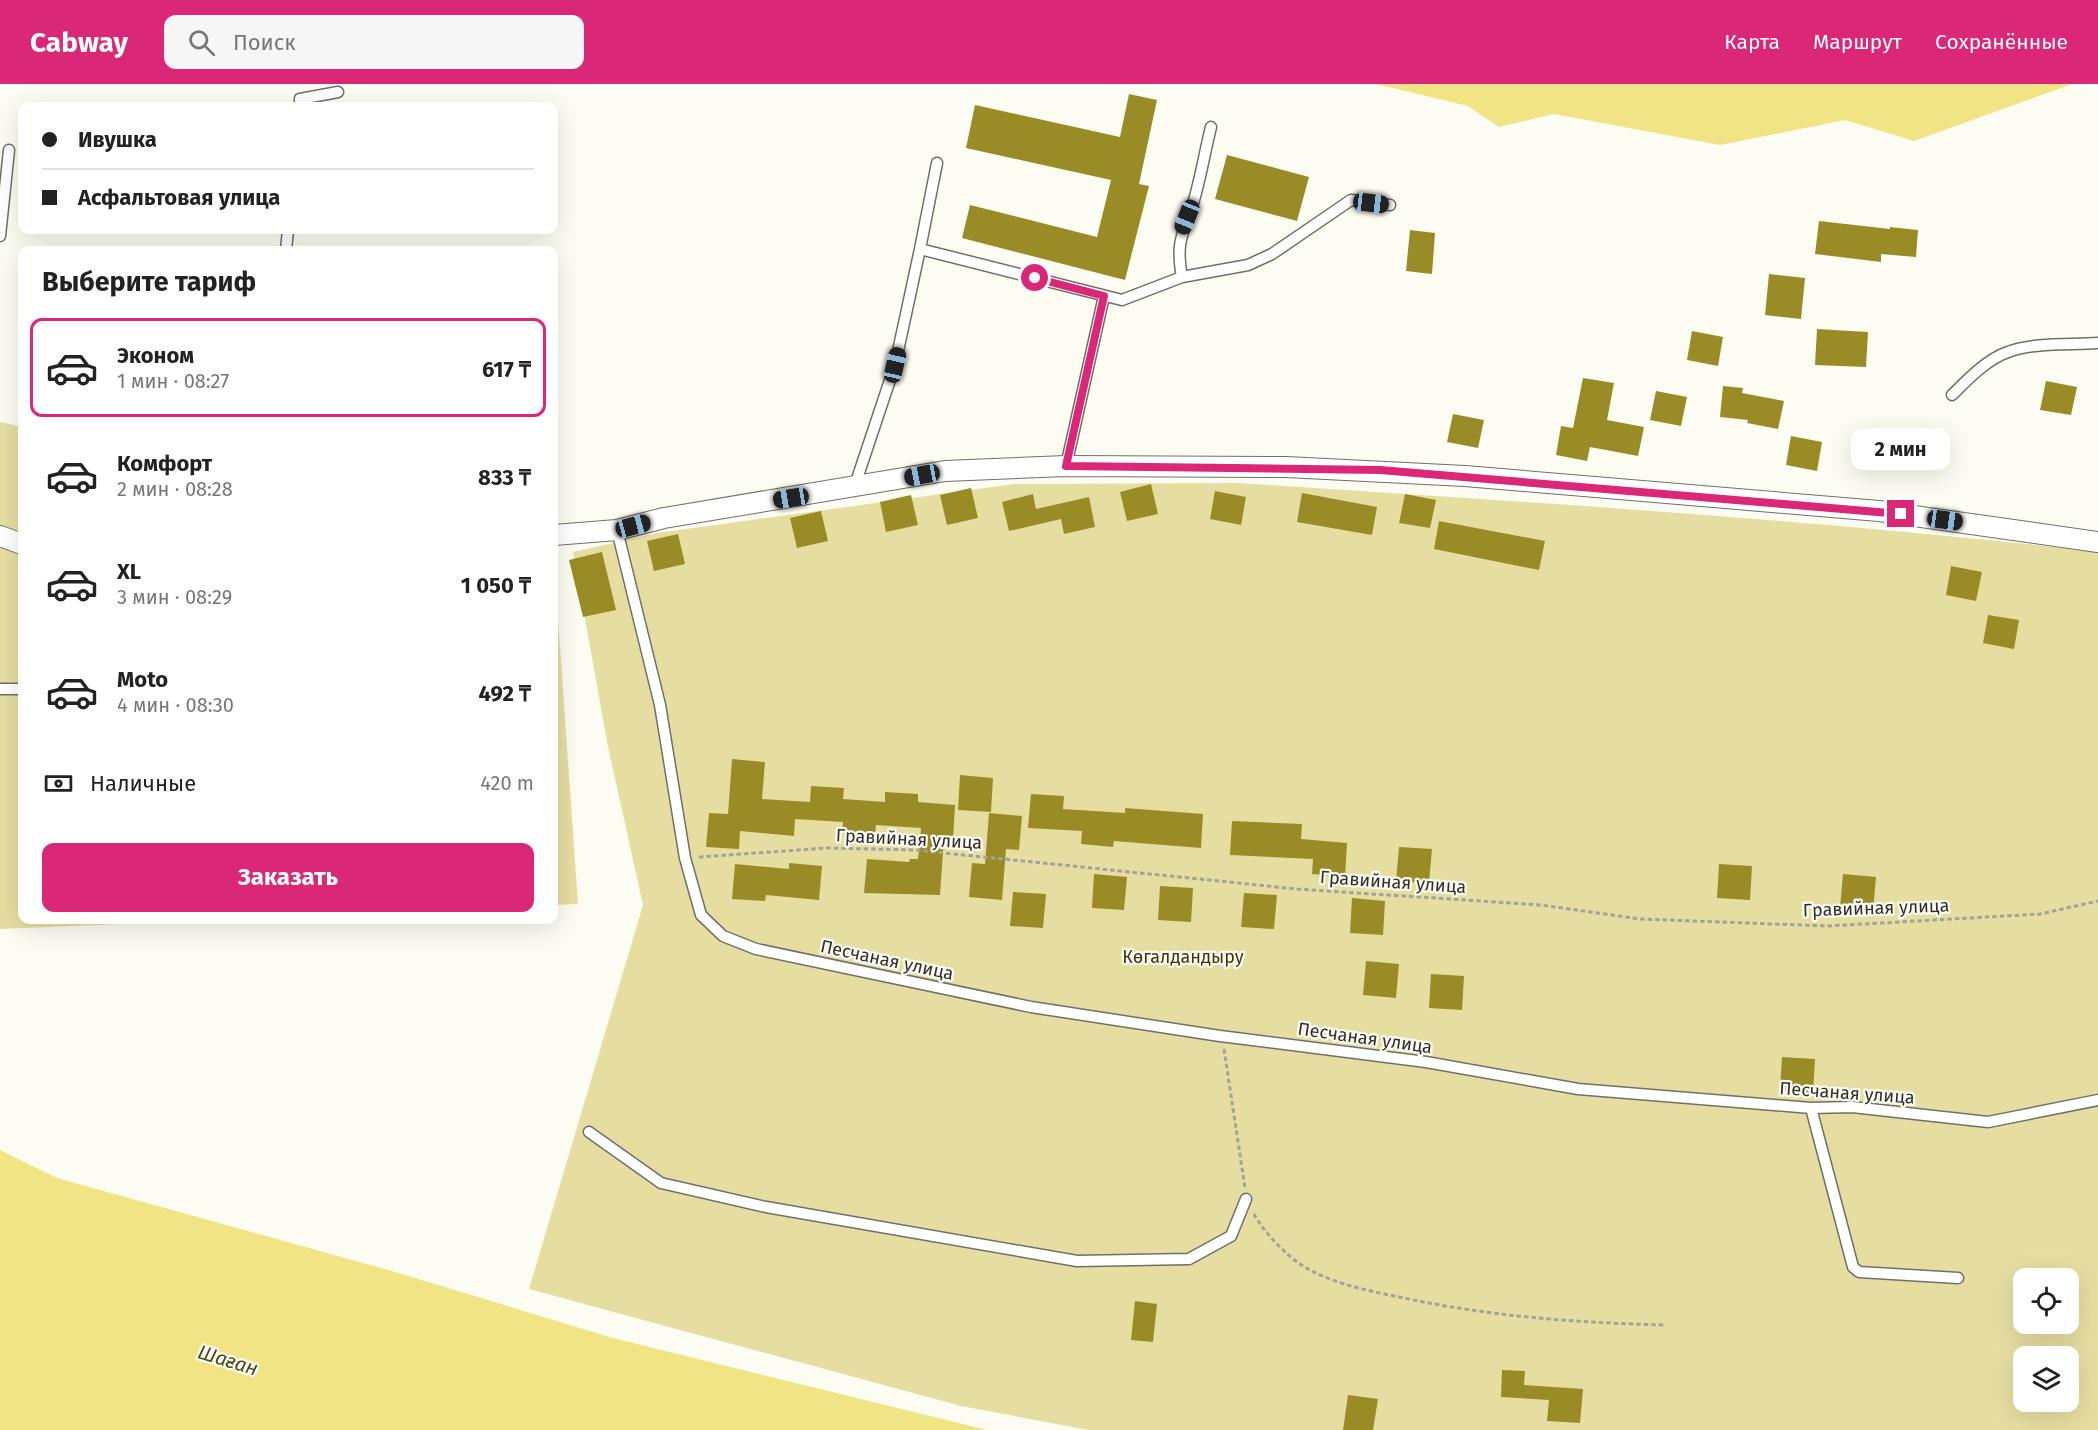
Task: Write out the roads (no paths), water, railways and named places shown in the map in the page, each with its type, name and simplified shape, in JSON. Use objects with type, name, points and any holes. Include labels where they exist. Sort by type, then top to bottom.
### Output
[{"type":"street","points":[[558,536],[617,530],[664,518],[945,471],[1066,466],[1310,468],[1465,476],[1879,511],[2098,542]]},
{"type":"street","points":[[0,536],[18,543]]},
{"type":"lane","points":[[300,102],[300,99],[338,92]]},
{"type":"lane","points":[[1182,277],[1179,259],[1181,233],[1194,202],[1210,127]]},
{"type":"lane","points":[[0,236],[9,150]]},
{"type":"lane","points":[[854,488],[895,365],[937,163]]},
{"type":"lane","points":[[920,249],[1122,300],[1182,277],[1248,265],[1272,254],[1351,200],[1390,205]]},
{"type":"lane","points":[[1066,466],[1104,296]]},
{"type":"lane","points":[[1952,395],[1971,376],[2006,352],[2026,347],[2098,343]]},
{"type":"lane","name":"Песчаная улица","points":[[617,530],[660,705],[685,858],[701,915],[723,936],[756,949],[1031,1007],[1220,1036],[1426,1062],[1578,1089],[1811,1108],[1852,1107],[1988,1122],[2098,1100]]},
{"type":"lane","points":[[0,689],[18,689]]},
{"type":"lane","points":[[1811,1108],[1853,1268],[1859,1272],[1958,1278]]},
{"type":"lane","points":[[589,1132],[661,1183],[766,1207],[1077,1262],[1189,1259],[1231,1236],[1246,1199]]},
{"type":"water","points":[[1376,84],[2072,84],[1914,141],[1845,120],[1720,145],[1554,114],[1499,127],[1468,106]]},
{"type":"water","name":"Шаған","points":[[0,1150],[57,1178],[392,1271],[613,1338],[987,1430],[0,1430]]},
{"type":"park label","name":"Көгалдандыру","points":[[1183,957]]}]
